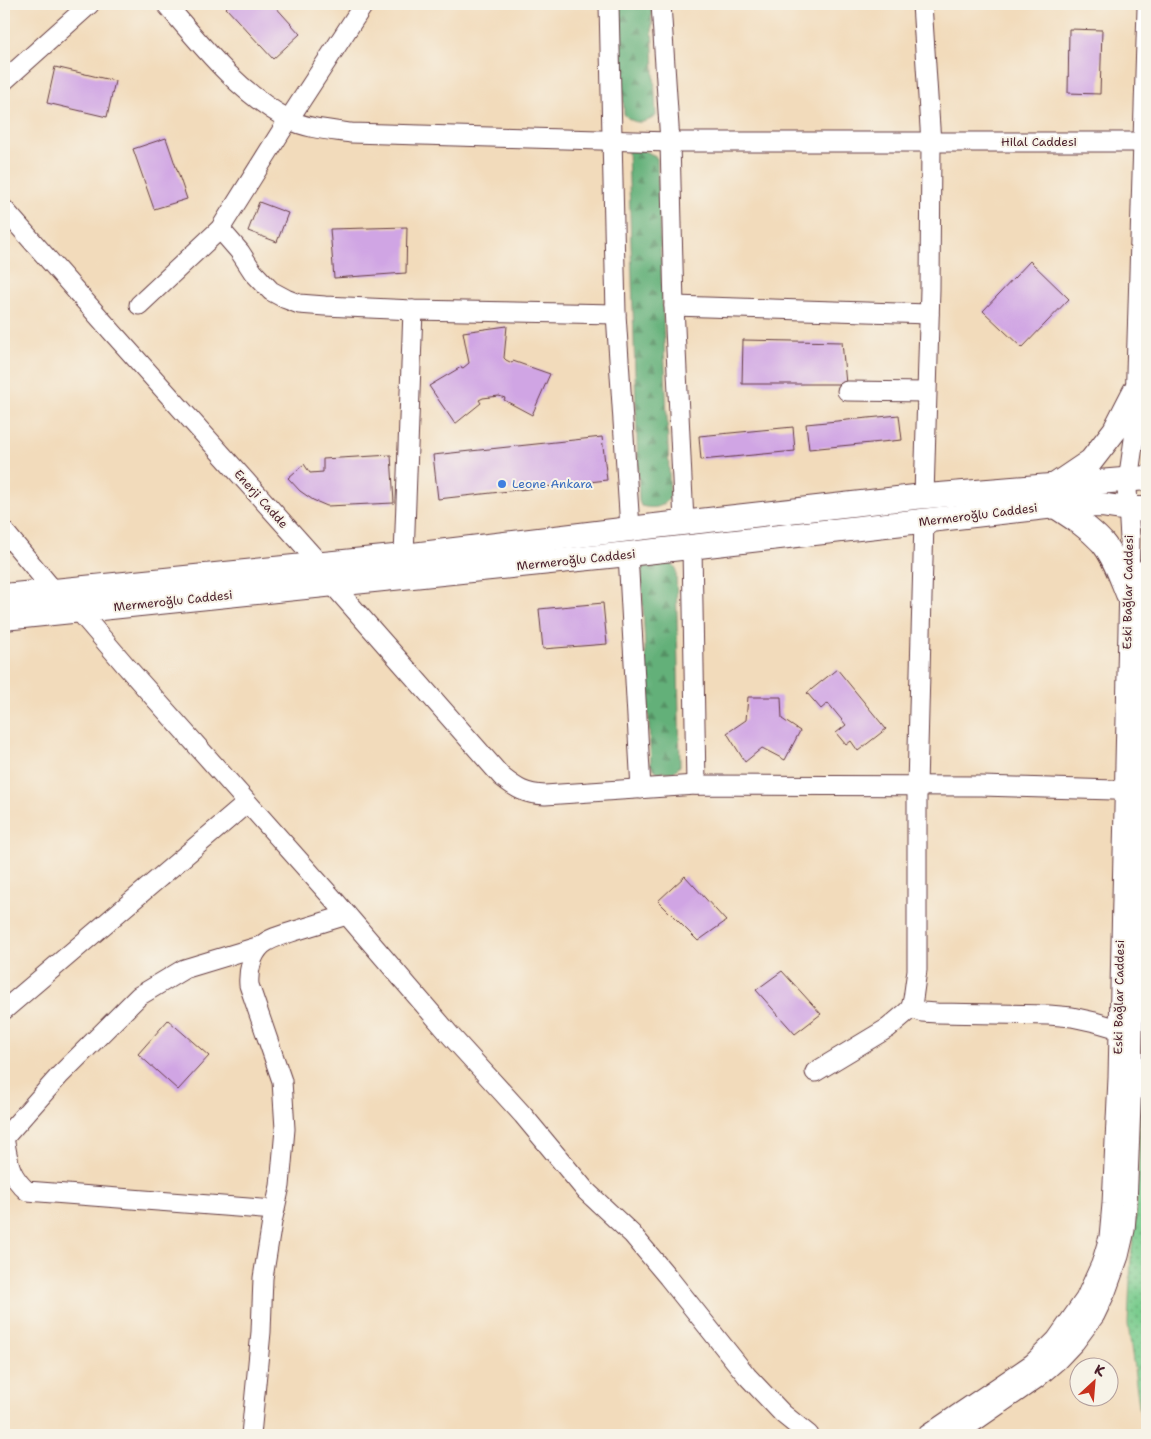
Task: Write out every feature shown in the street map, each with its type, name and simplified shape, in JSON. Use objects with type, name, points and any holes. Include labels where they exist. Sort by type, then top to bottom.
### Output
[{"type":"main road","points":[[1128,594],[1117,568],[1103,543],[1055,495],[1091,461],[1115,430],[1135,392]]},
{"type":"main road","name":"Mermeroğlu Caddesi","points":[[4,596],[54,591],[628,554],[924,521],[1138,478]]},
{"type":"main road","name":"Mermeroğlu Caddesi","points":[[4,618],[79,611],[326,574],[404,556],[630,528],[924,496],[1055,495],[1101,505],[1138,509]]},
{"type":"street","points":[[4,81],[90,4]]},
{"type":"street","name":"Hilal Caddesi","points":[[166,4],[229,75],[265,104],[289,119],[303,124],[351,134],[670,142],[1145,142]]},
{"type":"street","points":[[139,305],[220,229],[364,4]]},
{"type":"street","points":[[609,4],[616,314],[630,528]]},
{"type":"street","points":[[661,4],[670,142],[674,306],[684,522]]},
{"type":"street","points":[[922,4],[931,143],[924,496]]},
{"type":"street","name":"Eski Bağlar Caddesi","points":[[954,1435],[1036,1379],[1075,1342],[1095,1315],[1106,1292],[1120,1256],[1125,1230],[1128,1205],[1132,1078],[1136,791],[1128,594],[1130,539],[1138,509],[1127,499],[1138,478],[1134,439],[1145,142],[1147,8]]},
{"type":"street","name":"Enerji Cadde","points":[[4,209],[502,777],[517,789],[530,794],[544,795],[641,789]]},
{"type":"street","points":[[220,229],[240,252],[253,272],[271,291],[299,304],[413,310],[616,314]]},
{"type":"street","points":[[674,306],[929,314]]},
{"type":"street","points":[[404,556],[413,310]]},
{"type":"street","points":[[847,390],[926,392]]},
{"type":"street","points":[[815,1072],[888,1028],[911,1007],[916,970],[917,786],[924,521]]},
{"type":"street","points":[[4,531],[54,591]]},
{"type":"street","points":[[692,547],[696,785]]},
{"type":"street","points":[[628,554],[641,789],[696,785],[981,786],[1136,791]]},
{"type":"street","name":"Eski Bağlar Caddesi","points":[[927,1435],[1033,1362],[1056,1340],[1085,1299],[1101,1264],[1109,1237],[1112,1204],[1132,1078],[1119,1029],[1136,791],[1147,566]]},
{"type":"street","points":[[79,611],[451,1036],[523,1115],[586,1191],[632,1234],[747,1376],[783,1414],[809,1435]]},
{"type":"street","points":[[4,1010],[247,802]]},
{"type":"street","points":[[275,1210],[27,1190],[16,1181],[10,1167],[4,1138],[60,1075],[139,996],[184,969],[260,946],[278,936],[347,915]]},
{"type":"street","points":[[251,1435],[261,1332],[263,1278],[280,1186],[285,1129],[284,1097],[278,1065],[249,985],[248,976],[251,965],[260,946]]},
{"type":"street","points":[[911,1007],[922,1012],[937,1013],[1048,1014],[1095,1022],[1119,1029]]},
{"type":"green space","points":[[618,4],[651,4],[656,116],[648,121],[635,122],[624,114]]},
{"type":"green space","points":[[628,150],[644,151],[657,158],[670,497],[665,503],[654,507],[641,506],[639,501]]},
{"type":"green space","points":[[672,564],[676,568],[680,766],[674,772],[657,772],[651,766],[641,568],[647,565]]},
{"type":"green space","points":[[1147,917],[1147,1063],[1144,1062]]},
{"type":"green space","points":[[1140,1087],[1147,1088],[1147,1435],[1143,1435],[1128,1324],[1139,1157]]},
{"type":"building","points":[[230,4],[273,4],[300,34],[273,59],[226,8]]},
{"type":"building","points":[[1069,29],[1102,30],[1100,94],[1068,93]]},
{"type":"building","points":[[55,67],[115,81],[107,117],[47,103]]},
{"type":"building","points":[[166,138],[187,199],[154,209],[133,149]]},
{"type":"building","points":[[259,202],[288,213],[277,242],[248,231]]},
{"type":"building","points":[[407,227],[406,273],[334,278],[330,229]]},
{"type":"building","points":[[1030,261],[1069,299],[1022,348],[983,311]]},
{"type":"building","points":[[507,326],[504,358],[512,363],[513,361],[550,374],[532,415],[499,396],[479,400],[481,403],[455,424],[429,386],[469,363],[463,332]]},
{"type":"building","points":[[743,340],[842,342],[846,384],[742,384]]},
{"type":"building","points":[[899,415],[902,440],[809,449],[806,424]]},
{"type":"building","points":[[793,427],[795,451],[701,460],[699,436]]},
{"type":"building","points":[[602,437],[607,480],[438,499],[433,455]]},
{"type":"building","points":[[391,455],[394,503],[327,506],[313,500],[300,491],[288,478],[304,464],[310,473],[323,472],[323,459]]},
{"type":"building","points":[[603,603],[607,644],[543,649],[539,609]]},
{"type":"building","points":[[837,669],[886,729],[858,751],[851,741],[846,745],[836,733],[846,725],[828,703],[821,709],[807,693]]},
{"type":"building","points":[[748,697],[781,697],[782,719],[800,731],[785,760],[762,748],[745,762],[727,733],[746,720]]},
{"type":"building","points":[[685,876],[726,921],[698,941],[658,901]]},
{"type":"building","points":[[782,971],[821,1014],[795,1034],[756,990]]},
{"type":"building","points":[[168,1020],[209,1056],[178,1090],[138,1054]]},
{"type":"place","name":"Leone Ankara","points":[[502,484]]}]
